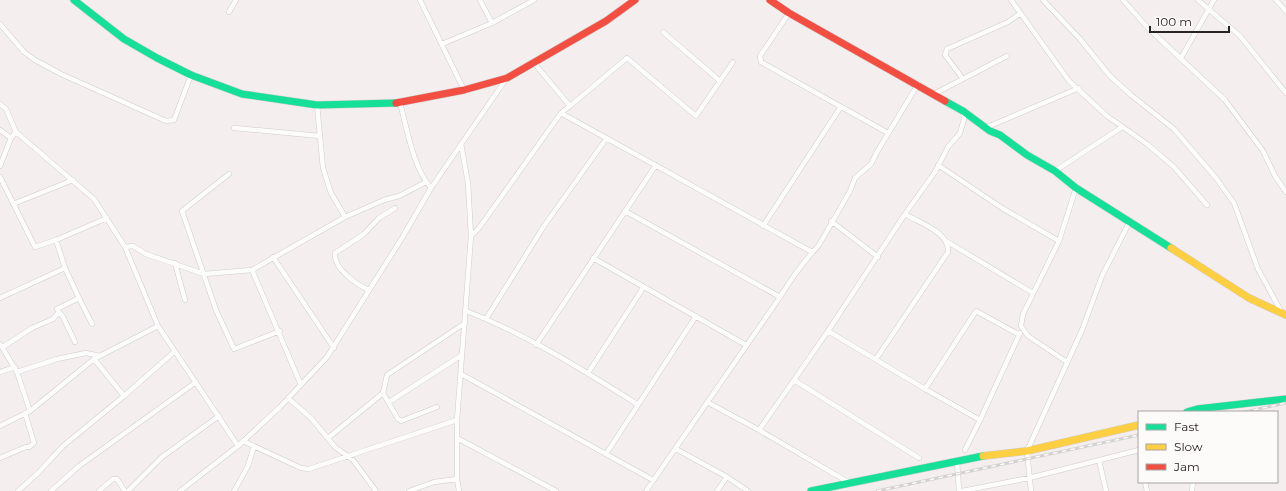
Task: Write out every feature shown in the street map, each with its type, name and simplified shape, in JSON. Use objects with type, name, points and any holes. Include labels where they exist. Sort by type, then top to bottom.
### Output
[{"type":"street","points":[[74,0],[124,39],[191,75],[242,94],[317,105],[400,103],[464,90],[507,78],[606,21],[635,0]]},
{"type":"street","points":[[229,12],[236,0]]},
{"type":"street","points":[[420,0],[464,90]]},
{"type":"street","points":[[480,0],[492,23]]},
{"type":"street","points":[[442,44],[492,23],[534,0]]},
{"type":"street","points":[[770,0],[789,13],[918,84],[963,111],[985,128],[1000,135],[1027,155],[1055,171],[1076,188],[1249,298],[1284,314]]},
{"type":"street","points":[[1010,0],[1052,55],[1063,74],[1107,116],[1147,144],[1174,166],[1207,205]]},
{"type":"street","points":[[1043,0],[1120,87],[1174,129],[1226,191],[1237,209],[1258,269],[1284,314]]},
{"type":"street","points":[[1123,0],[1148,28],[1214,89],[1242,121],[1263,151],[1281,185],[1286,189]]},
{"type":"street","points":[[1198,0],[1249,46],[1286,93]]},
{"type":"street","points":[[1181,58],[1214,0]]},
{"type":"street","points":[[1276,0],[1286,11]]},
{"type":"street","points":[[789,13],[760,56],[761,62],[840,108],[888,133]]},
{"type":"street","points":[[963,79],[948,61],[945,55],[947,49],[1008,22],[1021,13]]},
{"type":"street","points":[[0,24],[24,52],[35,60],[61,74],[166,121],[174,120],[191,75]]},
{"type":"street","points":[[663,32],[720,81]]},
{"type":"street","points":[[934,94],[1007,56]]},
{"type":"street","points":[[471,236],[479,228],[561,113],[627,58],[696,116],[733,62]]},
{"type":"street","points":[[534,63],[570,106]]},
{"type":"street","points":[[180,491],[238,446],[301,385],[334,348],[431,188],[507,78]]},
{"type":"street","points":[[646,491],[780,298],[795,273],[819,245],[831,221],[850,191],[855,178],[871,164],[918,84]]},
{"type":"street","points":[[985,128],[1079,88]]},
{"type":"street","points":[[400,103],[415,156],[426,182],[431,188]]},
{"type":"street","points":[[0,104],[6,109],[16,132],[94,199],[125,247],[158,326],[238,446]]},
{"type":"street","points":[[317,105],[323,168],[331,193],[345,217]]},
{"type":"street","points":[[763,226],[840,108]]},
{"type":"street","points":[[759,430],[878,258],[948,147],[960,133],[964,119],[963,111]]},
{"type":"street","points":[[561,113],[812,252]]},
{"type":"street","points":[[1055,171],[1122,127]]},
{"type":"street","points":[[234,128],[320,136]]},
{"type":"street","points":[[0,130],[11,138]]},
{"type":"street","points":[[0,166],[11,138],[16,132]]},
{"type":"street","points":[[486,319],[544,226],[606,139]]},
{"type":"street","points":[[459,491],[457,479],[457,420],[471,236],[468,182],[461,144]]},
{"type":"street","points":[[536,344],[656,165]]},
{"type":"street","points":[[938,165],[1002,208],[1059,241]]},
{"type":"street","points":[[229,174],[182,211],[216,310],[234,350],[280,331]]},
{"type":"street","points":[[0,177],[35,247],[56,240],[107,218]]},
{"type":"street","points":[[13,204],[73,180]]},
{"type":"street","points":[[125,247],[133,246],[146,254],[204,274],[252,270],[345,217],[384,200],[399,196],[426,182]]},
{"type":"street","points":[[1067,362],[1023,331],[1021,321],[1059,241],[1076,188]]},
{"type":"street","points":[[369,290],[348,277],[336,260],[335,253],[364,234],[380,218],[395,208]]},
{"type":"street","points":[[625,211],[780,298]]},
{"type":"street","points":[[876,359],[946,257],[949,248],[946,241],[940,234],[905,214]]},
{"type":"street","points":[[831,221],[878,258]]},
{"type":"street","points":[[1031,491],[1027,451],[1082,330],[1102,276],[1130,221]]},
{"type":"street","points":[[56,240],[65,268],[92,324]]},
{"type":"street","points":[[946,241],[1033,294]]},
{"type":"street","points":[[273,257],[334,348]]},
{"type":"street","points":[[593,258],[643,288],[746,345]]},
{"type":"street","points":[[175,263],[185,300]]},
{"type":"street","points":[[0,298],[65,268]]},
{"type":"street","points":[[252,270],[280,331],[301,385]]},
{"type":"street","points":[[588,373],[643,288]]},
{"type":"street","points":[[0,458],[29,447],[34,443],[28,412],[17,372],[1,346],[32,328],[53,319],[59,312],[57,309],[79,298]]},
{"type":"street","points":[[466,311],[486,319],[536,344],[588,373],[637,404]]},
{"type":"street","points":[[925,389],[976,311],[1018,334]]},
{"type":"street","points":[[59,312],[75,342]]},
{"type":"street","points":[[606,454],[637,404],[696,316]]},
{"type":"street","points":[[328,438],[383,393],[387,375],[465,323]]},
{"type":"street","points":[[0,426],[28,412],[94,359],[158,326]]},
{"type":"street","points":[[828,331],[980,420]]},
{"type":"street","points":[[965,450],[1018,334],[1023,331]]},
{"type":"street","points":[[18,491],[38,473],[62,446],[124,396],[174,352]]},
{"type":"street","points":[[17,372],[56,359],[86,353],[100,356]]},
{"type":"street","points":[[388,402],[462,355]]},
{"type":"street","points":[[94,359],[124,396]]},
{"type":"street","points":[[0,372],[15,367]]},
{"type":"street","points":[[461,374],[653,480]]},
{"type":"street","points":[[794,380],[919,458]]},
{"type":"street","points":[[51,491],[79,466],[196,382]]},
{"type":"street","points":[[383,393],[398,419],[401,421],[437,406]]},
{"type":"street","points":[[288,398],[311,418],[335,447],[353,460],[376,491]]},
{"type":"street","points":[[1197,411],[1286,399]]},
{"type":"street","points":[[707,402],[759,430],[848,482]]},
{"type":"street","points":[[128,491],[162,458],[219,416]]},
{"type":"street","points":[[243,441],[301,468],[309,469],[428,431],[457,420]]},
{"type":"street","points":[[810,491],[957,460],[1027,451],[1138,425]]},
{"type":"street","points":[[457,438],[556,491]]},
{"type":"street","points":[[234,491],[248,466],[254,446]]},
{"type":"street","points":[[676,449],[748,491]]},
{"type":"street","points":[[962,491],[1029,478],[1138,451]]},
{"type":"street","points":[[957,460],[959,491]]},
{"type":"street","points":[[1099,460],[1106,491]]},
{"type":"street","points":[[717,491],[726,477]]},
{"type":"street","points":[[99,491],[113,479],[117,479],[125,491]]},
{"type":"street","points":[[409,491],[434,482],[457,479]]},
{"type":"railway","points":[[1250,411],[1286,403]]},
{"type":"railway","points":[[877,491],[1138,435]]},
{"type":"traffic: fast","points":[[74,0],[124,39],[157,58],[191,75],[242,94],[317,105],[396,103]]},
{"type":"traffic: fast","points":[[945,101],[963,111],[990,131],[1000,135],[1027,155],[1055,171],[1076,188],[1171,248]]},
{"type":"traffic: fast","points":[[1190,411],[1286,399]]},
{"type":"traffic: fast","points":[[811,491],[983,456]]},
{"type":"traffic: slow","points":[[1171,248],[1249,298],[1286,315]]},
{"type":"traffic: slow","points":[[983,456],[1027,451],[1138,425]]},
{"type":"traffic: jam","points":[[396,103],[464,90],[507,78],[606,21],[635,0]]},
{"type":"traffic: jam","points":[[770,0],[789,13],[945,101]]}]
